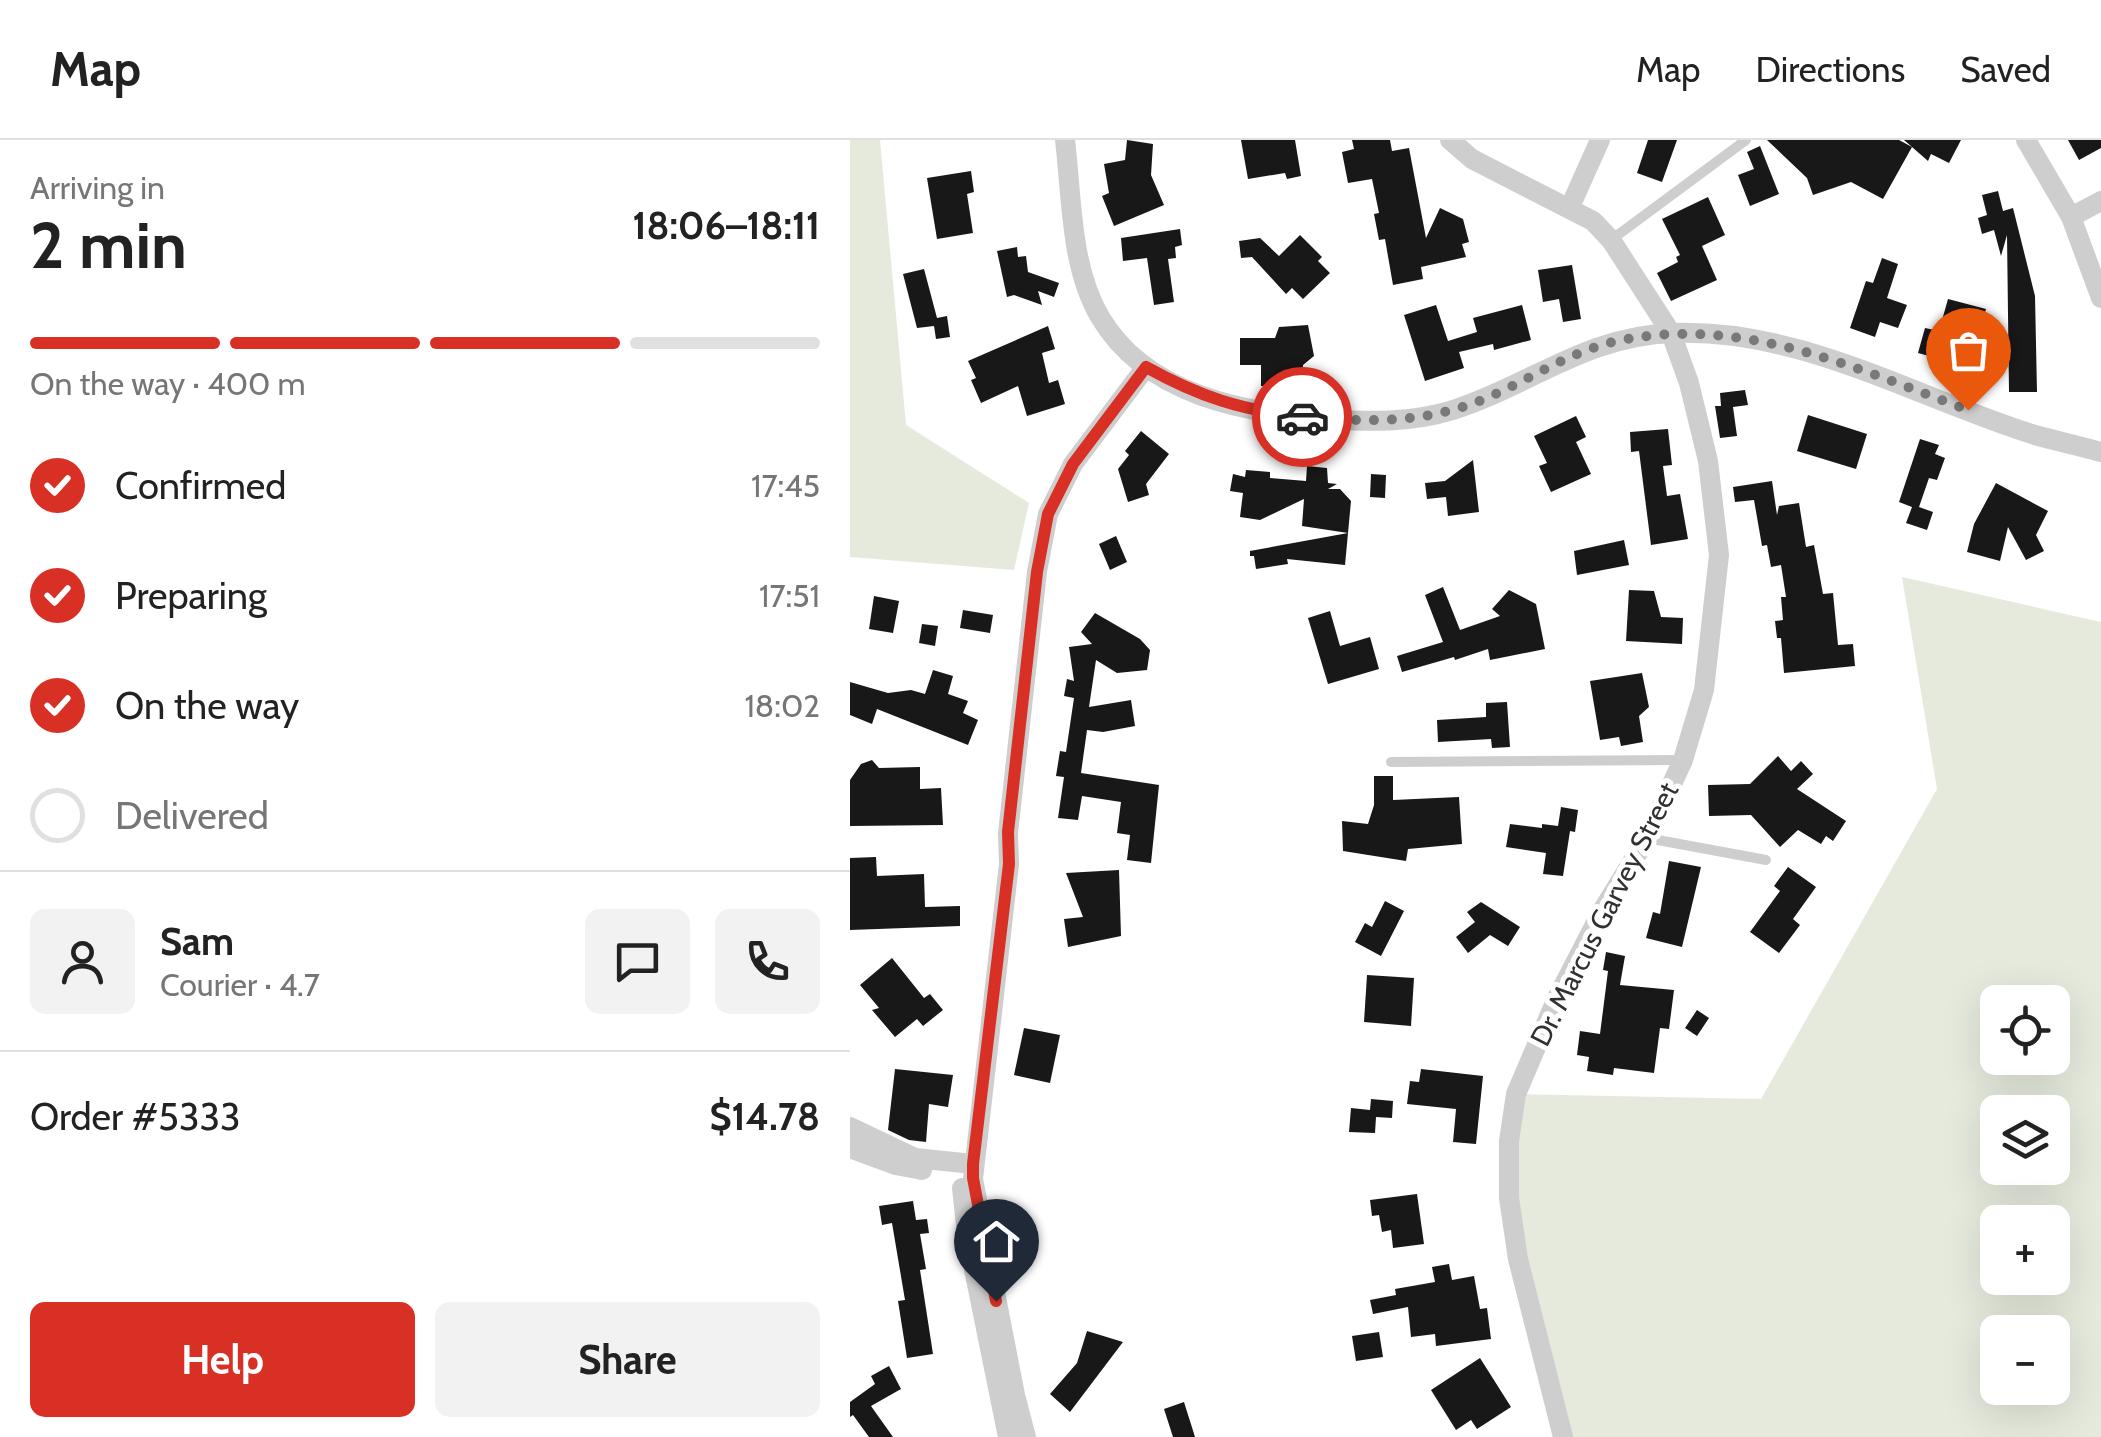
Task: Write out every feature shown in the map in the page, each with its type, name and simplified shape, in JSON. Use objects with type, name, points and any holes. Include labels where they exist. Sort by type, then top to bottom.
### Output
[{"type":"street","points":[[1064,140],[1078,252],[1101,318],[1146,367],[1186,390],[1252,411],[1365,422],[1413,420],[1484,399],[1567,357],[1618,340],[1671,332],[1734,334],[1836,360],[2034,434],[2101,452]]},
{"type":"street","name":"Dr. Marcus Garvey Street","points":[[1450,140],[1472,160],[1594,220],[1671,332],[1689,383],[1708,462],[1719,555],[1704,690],[1683,760],[1647,838],[1557,998],[1516,1094],[1509,1142],[1509,1198],[1518,1258],[1562,1437]]},
{"type":"street","points":[[1570,207],[1600,140]]},
{"type":"street","points":[[2026,140],[2071,217],[2101,298]]},
{"type":"street","points":[[2071,217],[2101,201]]},
{"type":"street","points":[[1008,1437],[967,1236],[967,1171],[996,862],[1008,832],[1037,572],[1048,514],[1073,464],[1146,367]]},
{"type":"street","points":[[850,1127],[915,1158],[967,1171]]},
{"type":"street","points":[[850,1148],[896,1165],[967,1171]]},
{"type":"street","points":[[967,1171],[1026,1437]]},
{"type":"lane","points":[[1610,240],[1746,140]]},
{"type":"lane","points":[[1391,762],[1683,760]]},
{"type":"lane","points":[[1647,838],[1766,860]]},
{"type":"shaded area","points":[[850,140],[880,140],[906,425],[1029,503],[1014,570],[850,557]]},
{"type":"shaded area","points":[[1902,577],[2101,622],[2101,1437],[1563,1437],[1518,1259],[1516,1094],[1761,1099],[1937,789]]},
{"type":"building","points":[[1127,140],[1153,144],[1151,175],[1164,205],[1114,226],[1102,196],[1109,193],[1104,164],[1125,160]]},
{"type":"building","points":[[1241,140],[1295,140],[1301,176],[1287,179],[1285,173],[1248,179]]},
{"type":"building","points":[[1352,140],[1390,140],[1392,151],[1409,148],[1426,238],[1440,208],[1463,219],[1469,242],[1462,244],[1466,257],[1421,267],[1423,279],[1393,285],[1385,239],[1379,240],[1374,214],[1379,213],[1372,179],[1348,183],[1342,152],[1354,149]]},
{"type":"building","points":[[1648,140],[1677,140],[1662,182],[1637,173]]},
{"type":"building","points":[[1767,140],[1899,140],[1912,147],[1883,199],[1851,182],[1813,195],[1807,178]]},
{"type":"building","points":[[1904,140],[1961,140],[1949,163],[1931,154],[1928,161]]},
{"type":"building","points":[[2068,140],[2101,140],[2101,148],[2079,160]]},
{"type":"building","points":[[1760,146],[1779,194],[1750,206],[1738,175],[1754,169],[1747,152]]},
{"type":"building","points":[[971,171],[974,192],[967,194],[973,233],[937,239],[927,178]]},
{"type":"building","points":[[1998,191],[2003,211],[2013,208],[2035,296],[2037,392],[2009,392],[2007,235],[2001,256],[1994,230],[1982,234],[1978,218],[1987,215],[1982,195]]},
{"type":"building","points":[[1708,197],[1725,235],[1702,246],[1717,280],[1671,301],[1657,273],[1678,262],[1676,257],[1680,255],[1662,219]]},
{"type":"building","points":[[1180,229],[1182,245],[1175,247],[1176,258],[1168,259],[1174,302],[1154,305],[1147,258],[1123,261],[1121,238]]},
{"type":"building","points":[[1300,235],[1322,257],[1318,261],[1330,273],[1303,299],[1292,288],[1286,294],[1252,257],[1241,258],[1239,241],[1260,238],[1279,256]]},
{"type":"building","points":[[1017,247],[1018,257],[1026,256],[1028,272],[1059,283],[1054,297],[1038,291],[1042,305],[1014,295],[1007,297],[997,251]]},
{"type":"building","points":[[1882,258],[1898,264],[1887,298],[1907,305],[1898,328],[1880,322],[1875,337],[1850,328],[1866,281],[1873,283]]},
{"type":"building","points":[[1572,265],[1581,319],[1563,322],[1559,299],[1543,302],[1538,270]]},
{"type":"building","points":[[924,269],[937,318],[947,316],[950,337],[936,339],[934,326],[917,328],[903,274]]},
{"type":"building","points":[[1948,299],[1986,309],[1970,367],[1918,353],[1925,328],[1939,331]]},
{"type":"building","points":[[1436,305],[1448,341],[1477,332],[1473,318],[1522,305],[1531,340],[1494,350],[1493,344],[1459,352],[1464,368],[1425,381],[1404,315]]},
{"type":"building","points":[[1308,325],[1314,356],[1303,365],[1303,377],[1287,377],[1287,386],[1261,386],[1261,365],[1240,365],[1240,338],[1275,338],[1279,327]]},
{"type":"building","points":[[1048,326],[1055,349],[1042,353],[1049,383],[1058,380],[1065,404],[1027,416],[1018,386],[981,403],[968,361]]},
{"type":"building","points":[[1745,390],[1748,405],[1733,407],[1737,436],[1720,438],[1715,406],[1721,406],[1720,393]]},
{"type":"building","points":[[1808,415],[1867,434],[1856,469],[1797,451]]},
{"type":"building","points":[[1576,416],[1586,437],[1576,442],[1591,474],[1551,492],[1539,466],[1547,463],[1534,436]]},
{"type":"building","points":[[1668,429],[1672,465],[1663,466],[1667,496],[1680,494],[1688,539],[1651,545],[1639,451],[1631,452],[1630,432]]},
{"type":"building","points":[[1141,431],[1169,454],[1146,484],[1149,495],[1128,502],[1118,469],[1129,455],[1125,451]]},
{"type":"building","points":[[1920,439],[1939,445],[1935,454],[1945,458],[1937,480],[1929,478],[1919,507],[1933,512],[1927,530],[1906,523],[1912,507],[1899,502]]},
{"type":"building","points":[[1473,460],[1479,512],[1448,516],[1446,497],[1427,499],[1425,483],[1445,481]]},
{"type":"building","points":[[1307,466],[1327,468],[1328,483],[1337,484],[1328,489],[1340,489],[1351,501],[1348,533],[1302,526],[1304,499],[1260,520],[1240,517],[1243,493],[1230,491],[1233,474],[1245,477],[1246,470],[1270,472],[1270,478],[1306,481]]},
{"type":"building","points":[[1371,474],[1386,475],[1385,498],[1370,497]]},
{"type":"building","points":[[1772,481],[1777,515],[1779,506],[1799,503],[1806,547],[1814,545],[1823,594],[1833,593],[1838,645],[1853,644],[1855,666],[1784,673],[1781,638],[1777,638],[1775,621],[1783,620],[1781,597],[1786,597],[1781,565],[1771,567],[1767,545],[1762,546],[1754,500],[1735,502],[1733,487]]},
{"type":"building","points":[[1996,483],[2048,511],[2036,535],[2044,551],[2026,560],[2008,527],[2000,561],[1967,552],[1974,524]]},
{"type":"building","points":[[1348,533],[1345,565],[1287,559],[1288,564],[1256,569],[1254,556],[1250,556],[1250,551]]},
{"type":"building","points":[[1116,536],[1127,562],[1110,570],[1099,544]]},
{"type":"building","points":[[1624,540],[1629,565],[1577,575],[1574,551]]},
{"type":"building","points":[[1443,587],[1460,630],[1500,616],[1492,609],[1509,590],[1536,604],[1545,649],[1490,660],[1488,649],[1402,672],[1397,656],[1443,642],[1425,595]]},
{"type":"building","points":[[1629,590],[1654,591],[1661,617],[1683,618],[1682,644],[1626,641]]},
{"type":"building","points":[[874,596],[899,601],[893,633],[869,629]]},
{"type":"building","points":[[963,610],[993,615],[990,633],[960,628]]},
{"type":"building","points":[[1330,611],[1340,646],[1370,637],[1379,669],[1328,684],[1308,618]]},
{"type":"building","points":[[1095,613],[1140,639],[1150,650],[1147,670],[1117,673],[1096,660],[1089,707],[1131,700],[1135,726],[1103,732],[1087,730],[1081,773],[1159,785],[1151,863],[1127,860],[1130,835],[1117,833],[1121,802],[1082,796],[1078,820],[1058,818],[1064,777],[1056,776],[1060,751],[1066,752],[1074,698],[1064,696],[1067,679],[1074,681],[1069,647],[1092,644],[1081,632]]},
{"type":"building","points":[[922,624],[938,626],[935,646],[919,643]]},
{"type":"building","points":[[933,670],[953,676],[948,694],[968,701],[963,713],[978,720],[968,745],[877,709],[872,724],[850,715],[850,682],[888,693],[911,690],[925,694]]},
{"type":"building","points":[[1642,673],[1649,707],[1639,716],[1643,742],[1621,746],[1619,737],[1600,740],[1590,681]]},
{"type":"building","points":[[1507,702],[1510,747],[1492,748],[1491,739],[1438,742],[1437,720],[1486,717],[1486,703]]},
{"type":"building","points":[[1778,756],[1791,771],[1801,761],[1813,774],[1797,789],[1846,821],[1833,841],[1826,836],[1821,844],[1798,830],[1780,847],[1751,815],[1709,816],[1708,785],[1750,784]]},
{"type":"building","points":[[872,760],[879,768],[920,767],[920,789],[941,788],[943,825],[850,826],[850,780],[861,764]]},
{"type":"building","points":[[1374,776],[1393,776],[1393,800],[1459,797],[1462,844],[1408,849],[1406,861],[1343,851],[1342,821],[1368,824],[1374,805]]},
{"type":"building","points":[[1561,807],[1578,810],[1575,832],[1570,831],[1563,876],[1543,874],[1546,853],[1506,847],[1510,824],[1558,826]]},
{"type":"building","points":[[876,857],[877,876],[924,874],[925,907],[960,906],[960,926],[850,930],[850,858]]},
{"type":"building","points":[[1669,861],[1701,867],[1682,947],[1646,938],[1653,912],[1660,914]]},
{"type":"building","points":[[1788,867],[1816,887],[1793,919],[1800,925],[1779,953],[1750,932],[1780,891],[1774,886]]},
{"type":"building","points":[[1119,870],[1121,936],[1068,947],[1064,919],[1083,917],[1066,873]]},
{"type":"building","points":[[1385,901],[1404,911],[1381,956],[1355,942],[1365,923],[1372,927]]},
{"type":"building","points":[[1481,902],[1520,927],[1508,946],[1490,935],[1468,953],[1456,937],[1475,922],[1467,912]]},
{"type":"building","points":[[1606,952],[1625,956],[1620,985],[1674,990],[1669,1029],[1660,1028],[1654,1073],[1614,1068],[1613,1075],[1587,1071],[1589,1057],[1577,1055],[1580,1031],[1600,1034],[1608,971],[1603,970]]},
{"type":"building","points":[[892,958],[924,998],[930,994],[943,1010],[923,1026],[917,1019],[895,1037],[872,1010],[879,1008],[860,985]]},
{"type":"building","points":[[1367,975],[1414,978],[1411,1026],[1364,1022]]},
{"type":"building","points":[[1697,1010],[1709,1018],[1697,1036],[1685,1028]]},
{"type":"building","points":[[1024,1028],[1060,1035],[1050,1083],[1014,1075]]},
{"type":"building","points":[[895,1069],[953,1075],[948,1107],[929,1104],[926,1142],[909,1140],[888,1130]]},
{"type":"building","points":[[1421,1069],[1483,1076],[1476,1144],[1453,1142],[1456,1109],[1407,1104],[1410,1081],[1419,1082]]},
{"type":"building","points":[[1371,1099],[1393,1101],[1392,1118],[1376,1117],[1375,1133],[1349,1132],[1351,1108],[1370,1110]]},
{"type":"building","points":[[1417,1194],[1424,1244],[1393,1248],[1391,1230],[1382,1232],[1379,1215],[1372,1216],[1370,1200]]},
{"type":"building","points":[[913,1201],[916,1220],[927,1219],[929,1233],[920,1234],[926,1269],[920,1270],[933,1354],[907,1358],[898,1301],[905,1300],[892,1223],[882,1225],[879,1206]]},
{"type":"building","points":[[1449,1264],[1452,1280],[1474,1276],[1480,1309],[1487,1308],[1491,1339],[1436,1346],[1435,1334],[1411,1337],[1408,1307],[1373,1314],[1370,1300],[1396,1295],[1395,1289],[1435,1282],[1432,1267]]},
{"type":"building","points":[[1087,1331],[1123,1342],[1070,1412],[1050,1394],[1077,1363]]},
{"type":"building","points":[[1379,1332],[1383,1357],[1356,1361],[1352,1336]]},
{"type":"building","points":[[1480,1358],[1511,1407],[1477,1429],[1471,1420],[1456,1430],[1431,1390]]},
{"type":"building","points":[[889,1366],[901,1389],[871,1406],[893,1437],[869,1437],[853,1415],[850,1417],[850,1402],[875,1384],[871,1376]]},
{"type":"building","points":[[1184,1402],[1195,1437],[1173,1437],[1164,1409]]},
{"type":"way so far","points":[[1302,417],[1365,422],[1413,420],[1484,399],[1567,357],[1618,340],[1671,332],[1734,334],[1836,360],[1968,410]]},
{"type":"route","points":[[996,1301],[973,1164],[1009,864],[1008,832],[1037,572],[1048,514],[1073,464],[1146,367],[1216,402],[1302,417]]}]
